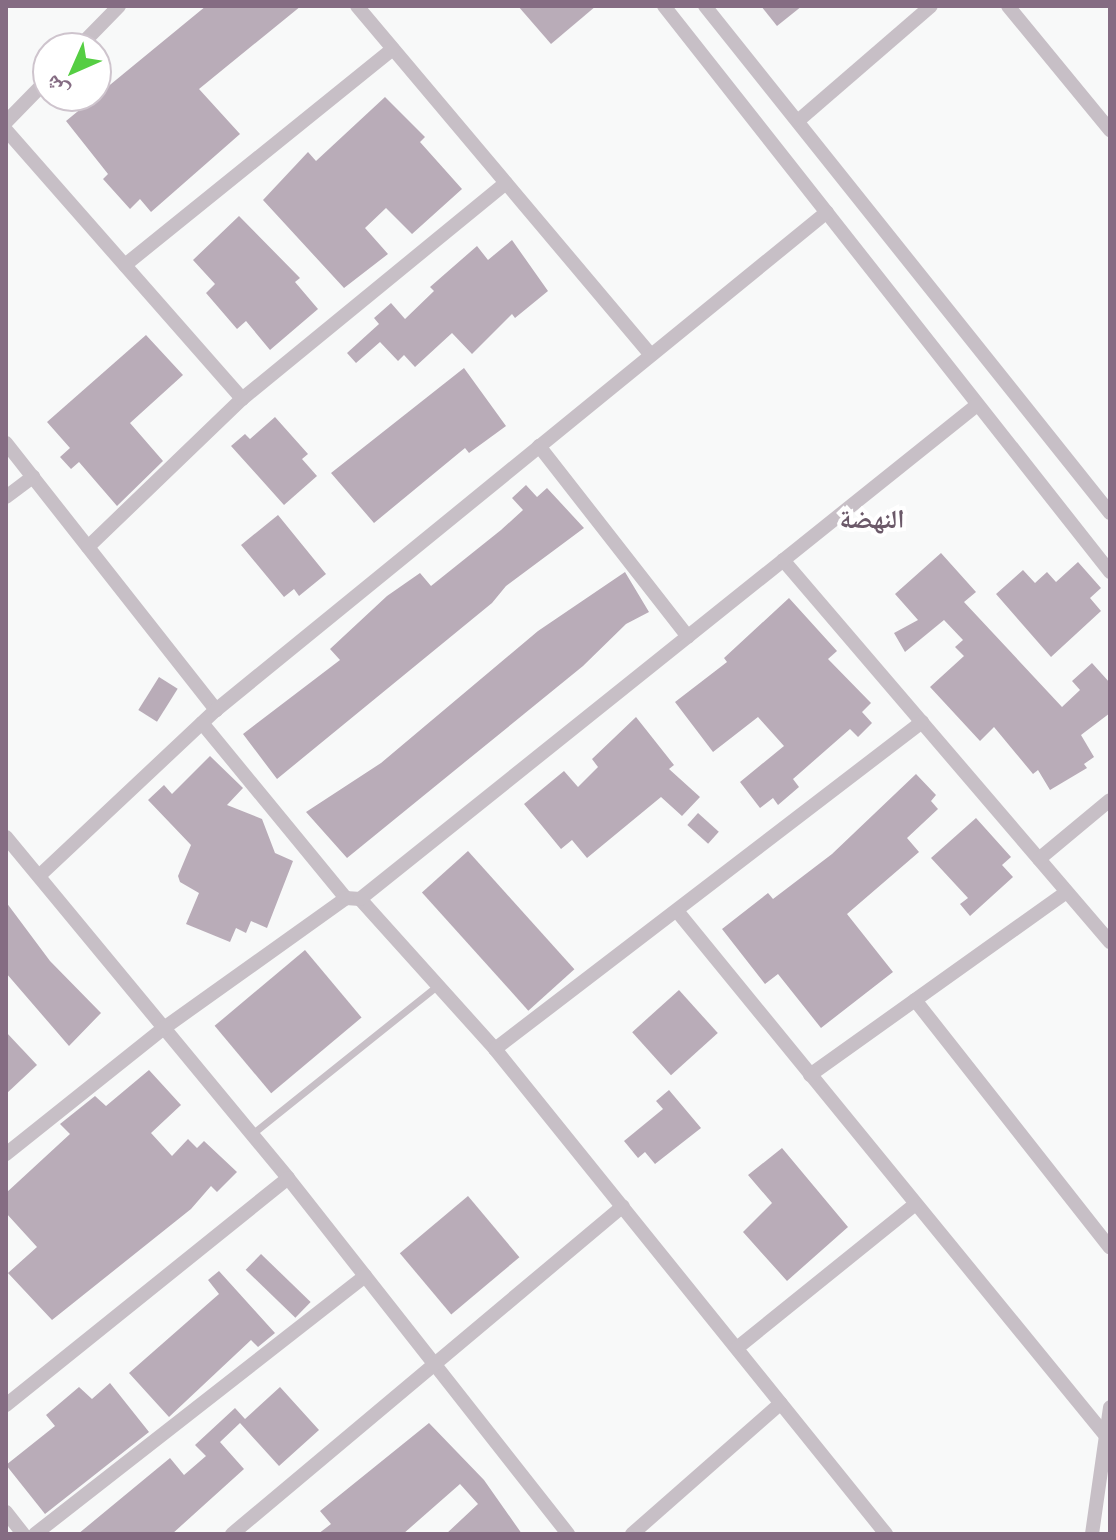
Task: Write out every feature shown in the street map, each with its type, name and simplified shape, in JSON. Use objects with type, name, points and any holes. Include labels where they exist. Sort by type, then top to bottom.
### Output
[{"type":"street","points":[[94,32],[119,6]]},
{"type":"street","points":[[357,6],[651,355]]},
{"type":"street","points":[[664,6],[1110,572]]},
{"type":"street","points":[[705,6],[1110,513]]},
{"type":"street","points":[[799,120],[931,6]]},
{"type":"street","points":[[1008,6],[1110,130]]},
{"type":"street","points":[[125,265],[393,49]]},
{"type":"street","points":[[6,122],[32,95]]},
{"type":"street","points":[[6,130],[242,399]]},
{"type":"street","points":[[88,547],[242,399],[506,183]]},
{"type":"street","points":[[39,876],[216,710],[827,212]]},
{"type":"street","points":[[6,1154],[164,1028],[353,899],[688,637],[977,405]]},
{"type":"street","points":[[6,443],[216,710]]},
{"type":"street","points":[[539,446],[688,637]]},
{"type":"street","points":[[6,497],[33,477]]},
{"type":"street","points":[[783,560],[1110,942]]},
{"type":"street","points":[[495,1049],[922,722]]},
{"type":"street","points":[[202,723],[353,899],[438,985],[495,1049],[886,1534]]},
{"type":"street","points":[[1039,859],[1110,800]]},
{"type":"street","points":[[6,837],[288,1178],[567,1533]]},
{"type":"street","points":[[810,1075],[1067,892]]},
{"type":"street","points":[[677,911],[1107,1441]]},
{"type":"street","points":[[915,1000],[1110,1248]]},
{"type":"street","points":[[6,1405],[288,1178]]},
{"type":"street","points":[[737,1348],[914,1205]]},
{"type":"street","points":[[232,1534],[623,1206]]},
{"type":"street","points":[[35,1534],[365,1276]]},
{"type":"street","points":[[632,1534],[781,1403]]},
{"type":"street","points":[[1092,1534],[1110,1407]]},
{"type":"street","points":[[6,1512],[23,1534]]},
{"type":"lane","points":[[252,1134],[438,985]]},
{"type":"building","points":[[206,6],[301,6],[199,89],[240,134],[151,212],[140,199],[130,209],[103,179],[108,174],[66,121],[77,112],[112,112],[112,83]]},
{"type":"building","points":[[518,6],[596,6],[551,44]]},
{"type":"building","points":[[761,6],[802,6],[777,26]]},
{"type":"building","points":[[385,97],[425,137],[420,142],[462,189],[412,234],[386,208],[365,228],[388,254],[344,288],[263,200],[308,152],[316,161]]},
{"type":"building","points":[[239,216],[300,278],[295,282],[318,309],[270,350],[246,321],[237,329],[206,293],[215,284],[193,260]]},
{"type":"building","points":[[512,240],[548,291],[515,318],[512,314],[472,354],[452,333],[415,367],[404,355],[398,361],[380,342],[356,363],[347,353],[379,324],[374,318],[391,303],[405,319],[434,291],[430,287],[477,246],[488,260]]},
{"type":"building","points":[[146,335],[183,375],[130,423],[163,461],[117,506],[79,462],[71,469],[60,457],[70,448],[47,422]]},
{"type":"building","points":[[464,368],[506,426],[469,453],[465,448],[374,523],[331,473]]},
{"type":"building","points":[[275,417],[308,454],[302,459],[317,476],[284,505],[231,446],[245,434],[250,439]]},
{"type":"building","points":[[526,485],[537,497],[547,488],[584,528],[506,586],[492,603],[277,779],[243,734],[340,660],[330,649],[387,596],[420,573],[431,586],[501,530],[523,510],[512,498]]},
{"type":"building","points":[[278,515],[326,574],[299,596],[294,589],[284,597],[241,545]]},
{"type":"building","points":[[941,553],[976,592],[964,602],[1062,707],[1080,690],[1072,681],[1092,663],[1110,683],[1110,713],[1081,735],[1094,757],[1084,764],[1087,768],[1050,790],[1038,770],[1033,774],[994,727],[980,741],[930,687],[964,656],[955,647],[963,640],[944,620],[905,652],[894,633],[918,620],[895,594]]},
{"type":"building","points":[[1078,562],[1101,588],[1090,598],[1101,611],[1051,657],[996,594],[1023,570],[1035,583],[1047,572],[1056,582]]},
{"type":"building","points":[[625,572],[649,612],[626,624],[583,666],[347,858],[306,812],[381,763],[538,631]]},
{"type":"building","points":[[789,598],[837,651],[828,659],[871,703],[862,712],[872,723],[858,737],[850,729],[793,779],[799,787],[778,805],[773,798],[760,808],[740,782],[784,746],[758,717],[713,752],[675,702],[727,662],[724,658]]},
{"type":"building","points":[[159,677],[178,689],[157,722],[138,710]]},
{"type":"building","points":[[636,717],[674,765],[669,769],[700,797],[682,816],[661,797],[587,858],[572,840],[561,849],[524,804],[564,771],[578,787],[598,767],[592,759]]},
{"type":"building","points":[[210,756],[243,788],[227,805],[262,819],[275,853],[293,861],[267,928],[251,921],[246,933],[236,928],[230,942],[186,924],[199,893],[180,882],[178,876],[191,845],[148,800],[164,785],[172,794]]},
{"type":"building","points":[[916,774],[936,795],[931,801],[938,809],[907,838],[919,852],[847,914],[893,972],[821,1028],[778,974],[765,984],[722,929],[768,893],[773,899],[832,854]]},
{"type":"building","points":[[698,813],[719,832],[708,844],[687,825]]},
{"type":"building","points":[[976,818],[1011,857],[1002,865],[1013,877],[970,916],[960,904],[968,898],[931,858]]},
{"type":"building","points":[[468,851],[574,969],[528,1011],[422,892]]},
{"type":"building","points":[[6,902],[50,961],[101,1013],[69,1046],[6,973]]},
{"type":"building","points":[[305,950],[362,1017],[271,1093],[215,1026]]},
{"type":"building","points":[[679,990],[718,1033],[671,1075],[632,1032]]},
{"type":"building","points":[[6,1032],[37,1065],[6,1094]]},
{"type":"building","points":[[149,1070],[181,1105],[151,1133],[172,1156],[188,1139],[197,1148],[204,1141],[237,1172],[217,1192],[211,1186],[191,1209],[52,1320],[8,1273],[37,1247],[6,1213],[6,1193],[70,1134],[60,1124],[95,1096],[106,1106]]},
{"type":"building","points":[[669,1090],[701,1128],[655,1164],[645,1152],[638,1158],[624,1141],[663,1109],[656,1101]]},
{"type":"building","points":[[782,1148],[848,1227],[787,1281],[743,1232],[772,1203],[748,1175]]},
{"type":"building","points":[[468,1196],[519,1257],[451,1314],[400,1253]]},
{"type":"building","points":[[261,1254],[311,1302],[295,1318],[246,1270]]},
{"type":"building","points":[[219,1271],[275,1333],[258,1347],[251,1340],[169,1417],[129,1373],[219,1294],[208,1280]]},
{"type":"building","points":[[110,1383],[149,1432],[45,1514],[6,1465],[55,1426],[46,1415],[79,1387],[92,1399]]},
{"type":"building","points":[[280,1387],[319,1430],[279,1466],[240,1423],[220,1442],[244,1469],[172,1534],[78,1534],[170,1458],[184,1475],[206,1456],[195,1445],[235,1408],[245,1419]]},
{"type":"building","points":[[429,1423],[484,1480],[522,1534],[446,1534],[478,1504],[460,1484],[403,1534],[318,1534],[331,1524],[320,1511]]},
{"type":"district","name":"النهضة","points":[[872,520]]}]
